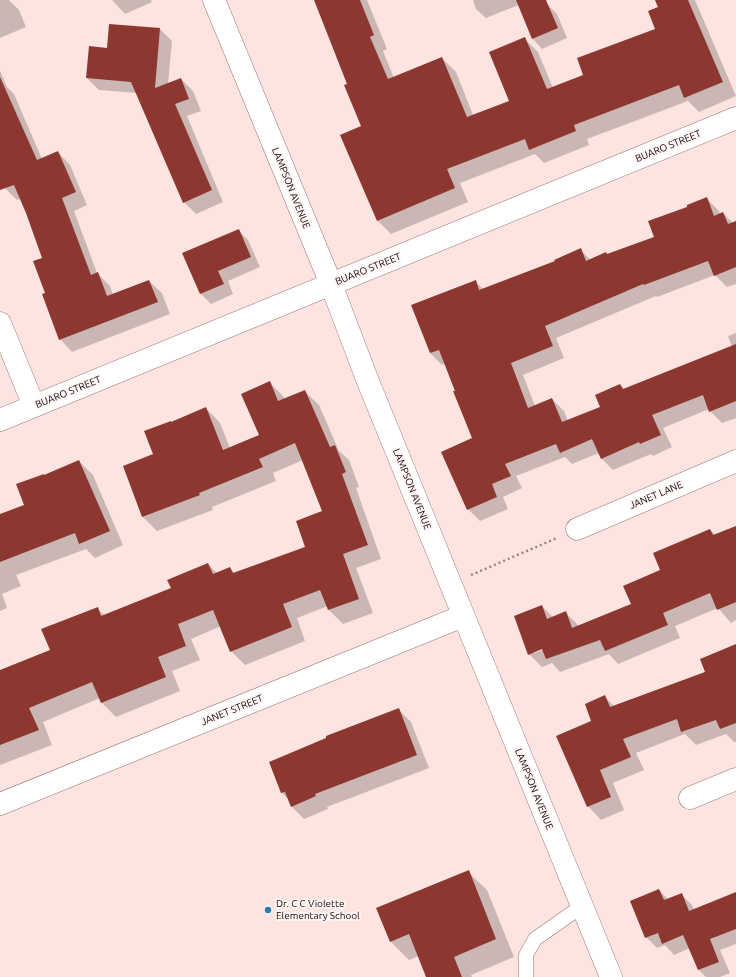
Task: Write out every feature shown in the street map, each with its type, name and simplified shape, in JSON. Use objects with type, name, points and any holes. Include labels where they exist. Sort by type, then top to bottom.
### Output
[{"type":"street","name":"LAMPSON AVENUE","points":[[214,0],[331,284],[370,387],[611,977]]},
{"type":"street","name":"BUARO STREET","points":[[0,420],[736,118]]},
{"type":"street","points":[[0,323],[34,406]]},
{"type":"street","name":"JANET LANE","points":[[577,529],[736,462]]},
{"type":"street","name":"JANET STREET","points":[[0,804],[464,616]]},
{"type":"street","points":[[690,798],[736,779]]},
{"type":"lane","points":[[526,977],[526,955],[535,939],[582,906]]},
{"type":"path","points":[[450,584],[577,529]]},
{"type":"building","points":[[314,0],[360,0],[374,35],[370,37],[388,79],[442,57],[467,117],[509,101],[489,52],[525,37],[547,89],[583,75],[577,58],[655,29],[648,11],[658,7],[655,0],[688,0],[723,82],[684,98],[679,85],[574,125],[576,131],[529,150],[525,139],[447,169],[455,188],[377,221],[340,135],[361,126],[344,85],[347,84]]},
{"type":"building","points":[[516,0],[546,0],[558,28],[532,39]]},
{"type":"building","points":[[109,24],[160,28],[155,88],[181,78],[189,99],[175,104],[212,190],[183,203],[131,82],[86,78],[89,46],[107,48]]},
{"type":"building","points":[[0,77],[37,160],[58,151],[76,192],[62,198],[91,275],[98,272],[107,296],[149,280],[158,302],[59,340],[42,294],[45,293],[33,261],[42,258],[26,213],[14,185],[0,190]]},
{"type":"building","points":[[707,197],[714,216],[723,212],[728,224],[736,221],[736,267],[714,276],[708,261],[644,285],[643,284],[545,326],[553,346],[511,363],[528,408],[552,398],[562,422],[600,407],[595,395],[620,384],[623,389],[736,344],[736,401],[709,412],[703,395],[652,415],[661,435],[640,444],[639,442],[601,459],[592,439],[560,453],[556,444],[505,464],[511,476],[492,484],[497,497],[467,510],[441,452],[472,438],[453,391],[455,391],[439,350],[430,353],[411,305],[476,280],[479,290],[555,261],[554,260],[581,248],[586,261],[606,252],[607,254],[654,237],[648,221],[687,207],[687,205]]},
{"type":"building","points":[[239,229],[251,257],[218,271],[224,284],[200,294],[182,253]]},
{"type":"building","points":[[270,381],[278,401],[305,390],[330,447],[335,445],[346,472],[342,474],[368,545],[343,554],[359,599],[328,610],[320,590],[283,604],[292,627],[230,652],[213,610],[178,624],[186,646],[158,657],[166,677],[101,703],[92,682],[29,708],[39,730],[0,745],[0,670],[50,650],[41,629],[98,607],[101,616],[171,588],[167,580],[208,563],[213,574],[230,567],[233,573],[305,547],[296,521],[322,511],[295,443],[259,459],[263,467],[199,493],[200,495],[142,517],[123,466],[153,454],[144,431],[171,422],[206,407],[223,450],[259,435],[241,394]]},
{"type":"building","points":[[79,460],[110,531],[79,544],[75,533],[0,562],[0,514],[24,505],[16,484],[44,475]]},
{"type":"building","points":[[736,526],[736,602],[717,610],[710,593],[663,613],[668,625],[605,651],[600,640],[546,659],[542,649],[528,655],[514,616],[542,605],[547,619],[566,611],[572,628],[631,604],[623,586],[660,570],[653,553],[710,529],[713,535]]},
{"type":"building","points":[[736,644],[736,723],[720,729],[716,720],[681,732],[677,719],[623,739],[631,757],[600,770],[611,797],[587,807],[556,736],[591,721],[585,704],[605,695],[610,707],[705,672],[700,659]]},
{"type":"building","points":[[399,708],[417,755],[315,794],[316,796],[291,807],[285,792],[281,793],[269,762],[326,738],[326,736]]},
{"type":"building","points":[[469,870],[496,939],[454,957],[462,977],[426,977],[409,934],[390,942],[376,908]]},
{"type":"building","points":[[659,889],[664,900],[682,893],[689,911],[736,892],[736,929],[710,939],[719,962],[698,970],[683,935],[662,944],[658,933],[645,938],[630,901]]},
{"type":"place","name":"Dr. C C Violette Elementary School","points":[[268,910]]}]
